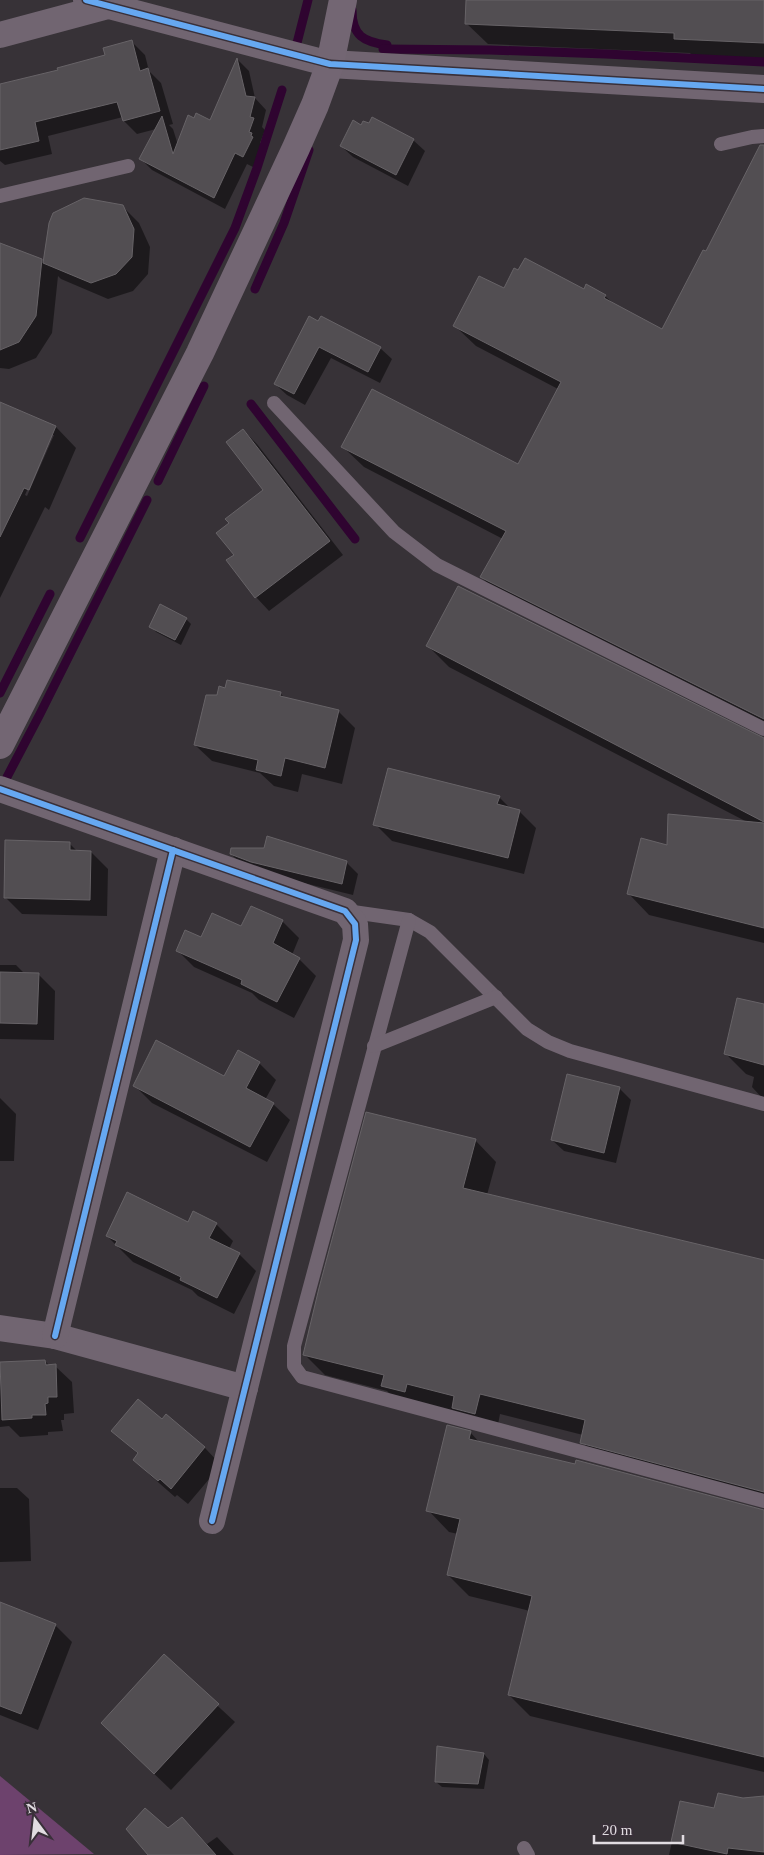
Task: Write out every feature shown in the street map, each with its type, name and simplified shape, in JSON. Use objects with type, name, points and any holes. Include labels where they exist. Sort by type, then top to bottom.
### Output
[{"type":"main road","points":[[0,745],[200,353],[296,148],[330,64],[343,0]]},
{"type":"street","points":[[0,35],[97,3],[330,64],[764,89]]},
{"type":"street","points":[[0,789],[345,911],[355,924],[356,940],[212,1521]]},
{"type":"street","points":[[55,1336],[172,850]]},
{"type":"street","points":[[0,1328],[55,1336],[244,1388]]},
{"type":"lane","points":[[721,144],[764,136]]},
{"type":"lane","points":[[0,196],[128,166]]},
{"type":"lane","points":[[274,403],[394,532],[437,565],[764,729]]},
{"type":"lane","points":[[345,911],[408,920],[430,932],[528,1029],[548,1042],[570,1051],[764,1104]]},
{"type":"lane","points":[[408,920],[294,1346],[294,1366],[302,1377],[764,1501]]},
{"type":"lane","points":[[374,1046],[496,997]]},
{"type":"shaded area","points":[[0,1776],[94,1854],[0,1855]]},
{"type":"building","points":[[466,0],[764,0],[764,43],[674,39],[674,33],[465,24]]},
{"type":"building","points":[[132,40],[140,71],[148,68],[160,111],[123,121],[117,102],[35,122],[39,141],[0,150],[0,84],[58,70],[57,68],[105,55],[103,48]]},
{"type":"building","points":[[237,58],[246,96],[255,97],[250,117],[254,118],[249,132],[252,133],[251,136],[253,137],[243,157],[235,153],[214,198],[139,159],[162,116],[173,154],[188,115],[194,118],[196,113],[210,120]]},
{"type":"building","points":[[372,117],[414,139],[396,175],[340,146],[353,120],[361,125],[363,121],[369,123]]},
{"type":"building","points":[[760,145],[764,145],[764,719],[480,577],[506,531],[341,447],[372,389],[518,464],[561,382],[453,326],[479,276],[504,288],[514,268],[518,270],[525,258],[584,289],[586,284],[606,295],[604,298],[662,329],[703,250],[706,251]]},
{"type":"building","points":[[84,198],[123,205],[134,229],[132,257],[116,274],[91,283],[43,263],[49,223],[53,213]]},
{"type":"building","points":[[0,243],[42,259],[36,316],[19,342],[0,350]]},
{"type":"building","points":[[309,316],[318,321],[321,316],[381,347],[368,372],[319,347],[294,394],[274,384]]},
{"type":"building","points":[[0,402],[56,426],[29,490],[24,488],[0,537]]},
{"type":"building","points":[[243,429],[330,541],[255,598],[226,560],[234,555],[216,533],[229,523],[225,519],[263,490],[226,442]]},
{"type":"building","points":[[458,586],[764,738],[764,822],[426,646]]},
{"type":"building","points":[[160,604],[187,618],[175,640],[149,627]]},
{"type":"building","points":[[227,680],[281,692],[280,696],[339,710],[325,768],[285,758],[281,776],[256,770],[258,760],[194,745],[206,695],[217,695],[219,686],[225,688]]},
{"type":"building","points":[[388,768],[500,796],[497,804],[520,810],[508,858],[373,825]]},
{"type":"building","points":[[668,814],[764,823],[764,928],[627,894],[641,838],[667,845]]},
{"type":"building","points":[[267,836],[347,861],[342,884],[251,862],[230,854],[231,848],[264,848]]},
{"type":"building","points":[[5,840],[70,842],[70,850],[91,851],[90,900],[4,898]]},
{"type":"building","points":[[251,906],[283,920],[273,943],[300,958],[277,1002],[241,984],[242,980],[176,951],[185,930],[201,937],[212,913],[241,926]]},
{"type":"building","points":[[0,972],[39,973],[37,1024],[0,1023]]},
{"type":"building","points":[[737,998],[764,1004],[764,1065],[724,1054]]},
{"type":"building","points":[[156,1040],[224,1076],[238,1050],[260,1062],[246,1088],[274,1103],[250,1147],[133,1086]]},
{"type":"building","points":[[567,1074],[620,1087],[604,1153],[551,1140]]},
{"type":"building","points":[[366,1112],[476,1139],[463,1188],[764,1260],[764,1492],[580,1443],[585,1420],[480,1394],[475,1414],[452,1408],[454,1396],[407,1384],[405,1392],[381,1386],[384,1375],[303,1355]]},
{"type":"building","points":[[127,1192],[188,1222],[193,1211],[217,1223],[209,1238],[240,1253],[217,1298],[180,1280],[181,1277],[115,1245],[117,1241],[106,1236]]},
{"type":"building","points":[[45,1360],[46,1365],[56,1364],[57,1397],[48,1397],[48,1403],[45,1404],[46,1415],[32,1415],[32,1418],[2,1420],[0,1362]]},
{"type":"building","points":[[138,1399],[162,1419],[166,1414],[205,1447],[171,1489],[160,1479],[158,1481],[133,1460],[138,1453],[111,1431]]},
{"type":"building","points":[[447,1425],[471,1431],[469,1439],[575,1464],[576,1460],[764,1510],[764,1757],[508,1695],[532,1596],[447,1575],[460,1519],[426,1511]]},
{"type":"building","points":[[0,1602],[56,1624],[21,1714],[0,1706]]},
{"type":"building","points":[[164,1654],[219,1704],[154,1774],[101,1723]]},
{"type":"building","points":[[437,1746],[484,1753],[478,1784],[435,1782]]},
{"type":"building","points":[[718,1793],[743,1798],[764,1796],[764,1852],[728,1848],[727,1854],[671,1842],[680,1801],[714,1808]]},
{"type":"building","points":[[145,1808],[168,1828],[182,1817],[216,1855],[148,1855],[126,1829]]},
{"type":"waterway","points":[[297,43],[308,0]]},
{"type":"waterway","points":[[352,10],[354,26],[357,32],[372,42],[387,45]]},
{"type":"waterway","points":[[383,49],[490,50],[764,62]]},
{"type":"waterway","points":[[80,538],[235,228],[282,90]]},
{"type":"waterway","points":[[255,289],[284,223],[309,150]]},
{"type":"waterway","points":[[158,481],[204,386]]},
{"type":"waterway","points":[[251,404],[355,539]]},
{"type":"waterway","points":[[7,777],[147,500]]},
{"type":"waterway","points":[[0,693],[50,594]]},
{"type":"cycle path","points":[[86,0],[330,64],[764,89]]},
{"type":"cycle path","points":[[0,789],[345,911],[355,924],[356,940],[212,1521]]},
{"type":"cycle path","points":[[55,1336],[173,850]]}]
